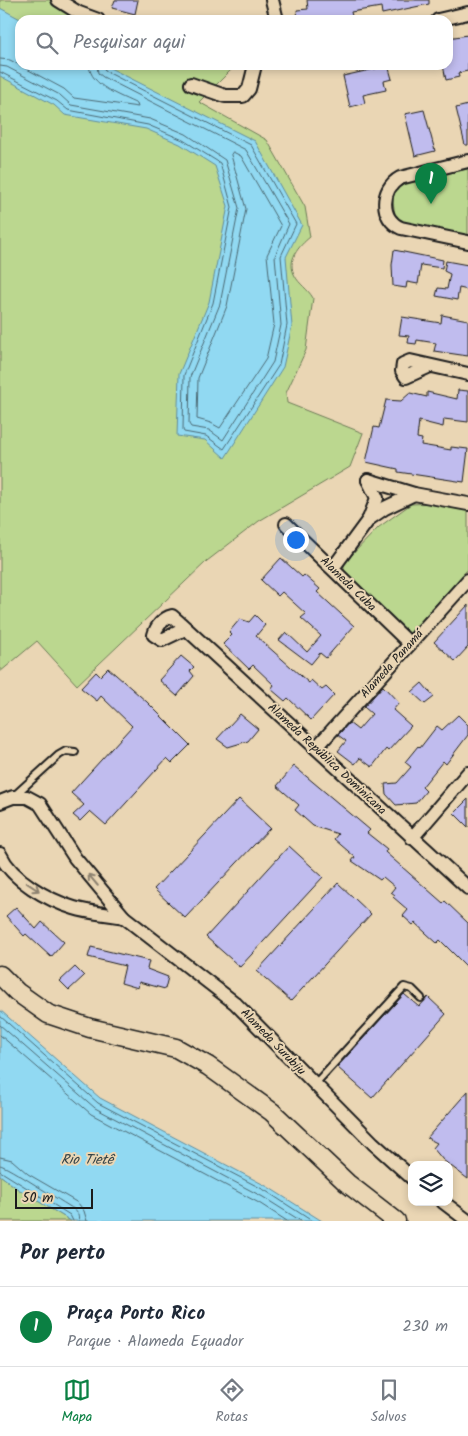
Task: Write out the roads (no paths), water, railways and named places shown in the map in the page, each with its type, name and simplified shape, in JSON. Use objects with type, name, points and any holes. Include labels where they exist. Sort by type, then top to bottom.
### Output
[{"type":"main road","points":[[0,975],[17,992],[48,1014],[90,1028],[176,1048],[208,1066],[272,1112],[347,1183],[396,1221]]},
{"type":"street","points":[[58,0],[86,15]]},
{"type":"street","points":[[272,0],[276,15]]},
{"type":"street","points":[[453,16],[468,13]]},
{"type":"street","points":[[191,84],[225,96],[243,96],[249,89],[254,70]]},
{"type":"street","points":[[468,161],[400,178],[393,182],[387,192],[386,210],[388,219],[392,224],[401,228],[468,242]]},
{"type":"street","points":[[430,366],[468,374]]},
{"type":"street","points":[[333,568],[369,519],[377,498],[368,480],[414,494],[468,504]]},
{"type":"street","points":[[369,519],[385,508],[414,494]]},
{"type":"street","name":"Alameda Cuba","points":[[286,524],[410,644]]},
{"type":"street","name":"Alameda Panamá","points":[[316,748],[468,580]]},
{"type":"street","name":"Alameda República Dominicana","points":[[185,629],[468,888]]},
{"type":"street","points":[[412,838],[468,773]]},
{"type":"street","points":[[0,802],[13,797]]},
{"type":"street","name":"Alameda Surubiju","points":[[13,797],[27,797],[40,804],[75,858],[124,918],[235,1003],[373,1144],[408,1175]]},
{"type":"street","name":"Alameda Surubiju","points":[[0,854],[4,864],[44,894],[75,908],[124,918]]},
{"type":"street","points":[[448,1206],[468,1221]]},
{"type":"lane","points":[[13,797],[59,755],[66,751],[75,752]]},
{"type":"lane","points":[[314,1085],[404,987],[412,988],[421,998]]},
{"type":"water","points":[[0,8],[15,16],[15,70],[114,70],[255,141],[302,225],[286,257],[292,326],[283,367],[225,458],[205,440],[177,436],[179,374],[209,302],[228,206],[215,166],[180,144],[146,129],[65,115],[54,105],[0,76]]},
{"type":"water","name":"Rio Tietê","points":[[0,1010],[100,1098],[268,1187],[322,1221],[71,1221],[18,1189],[0,1175]]},
{"type":"place","name":"Praça Porto Rico","points":[[431,204]]}]
